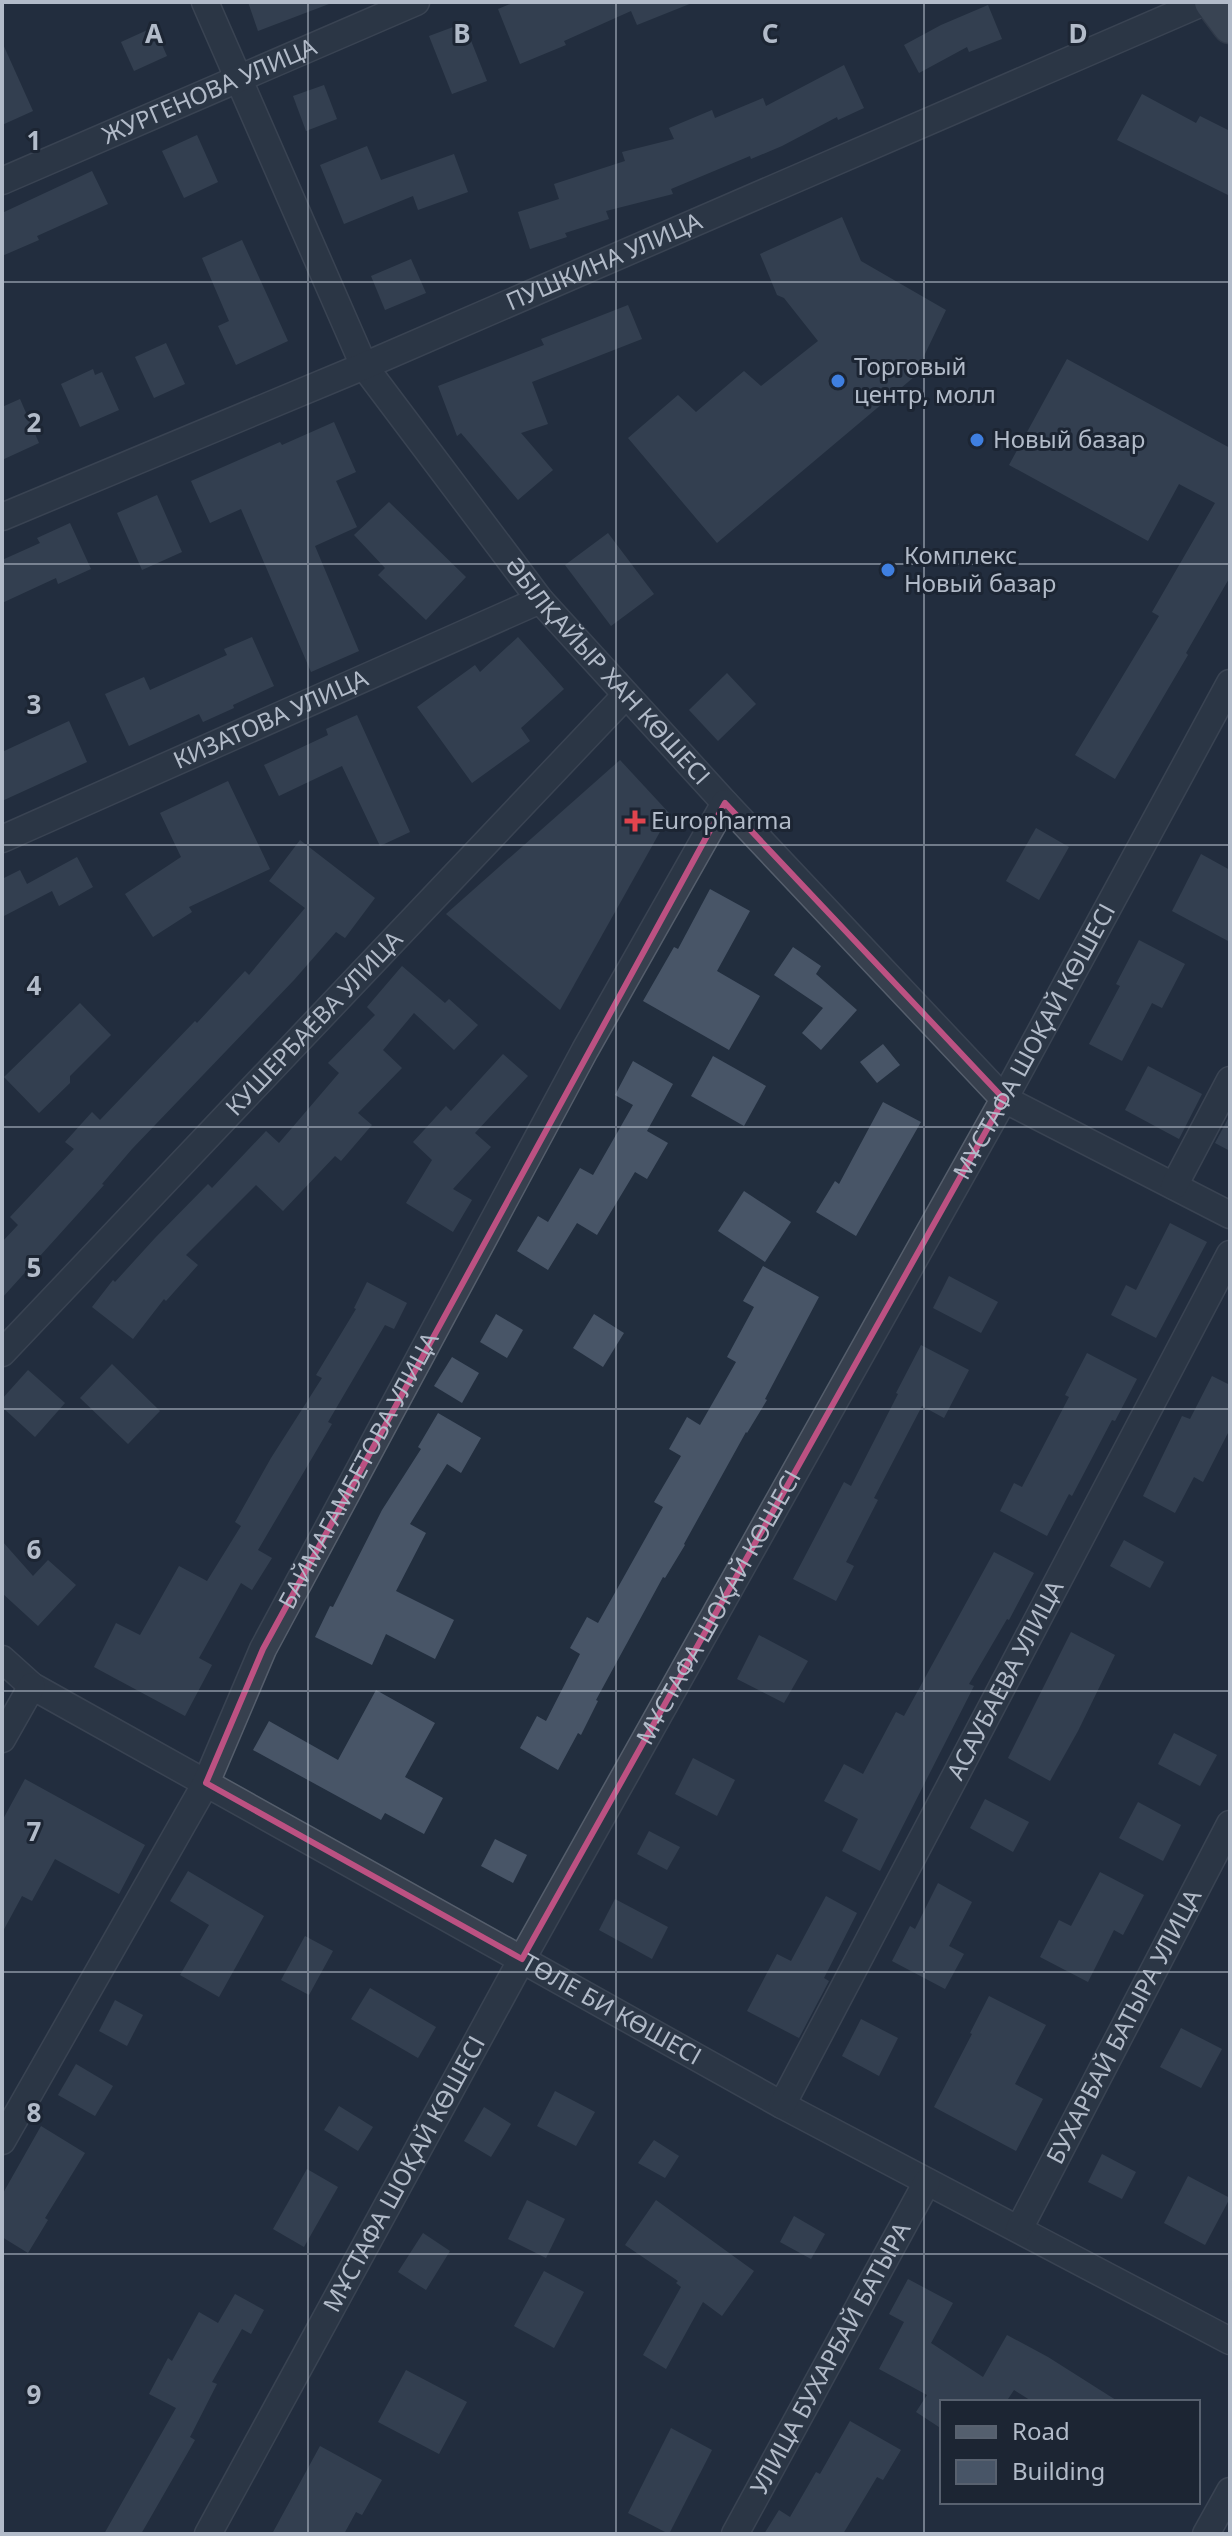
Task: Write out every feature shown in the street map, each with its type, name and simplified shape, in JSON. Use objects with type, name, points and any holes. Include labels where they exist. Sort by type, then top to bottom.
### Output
[{"type":"main road","points":[[1212,2],[1230,26]]},
{"type":"street","name":"ӘБІЛҚАЙЫР ХАН КӨШЕСІ","points":[[205,2],[364,366],[540,600],[725,803],[1004,1099],[1230,1215]]},
{"type":"street","name":"ЖУРГЕНОВА УЛИЦА","points":[[2,181],[416,2]]},
{"type":"street","name":"ПУШКИНА УЛИЦА","points":[[2,517],[364,366],[1204,2]]},
{"type":"street","name":"КИЗАТОВА УЛИЦА","points":[[2,839],[540,600]]},
{"type":"street","name":"МҰСТАФА ШОҚАЙ КӨШЕСІ","points":[[208,2534],[522,1959],[1004,1099],[1230,683]]},
{"type":"street","name":"КУШЕРБАЕВА УЛИЦА","points":[[2,1353],[626,695]]},
{"type":"street","name":"БАЙМАГАМБЕТОВА УЛИЦА","points":[[2,2141],[206,1783],[263,1649],[585,1050],[725,803]]},
{"type":"street","points":[[1174,1186],[1230,1080]]},
{"type":"street","name":"АСАУБАЕВА УЛИЦА","points":[[782,2105],[1230,1254]]},
{"type":"street","name":"ТӨЛЕ БИ КӨШЕСІ","points":[[2,1659],[32,1686],[782,2105],[1230,2341]]},
{"type":"street","points":[[2,1739],[32,1686]]},
{"type":"street","name":"БУХАРБАЙ БАТЫРА УЛИЦА","points":[[1019,2229],[1230,1824]]},
{"type":"street","name":"УЛИЦА БУХАРБАЙ БАТЫРА","points":[[735,2534],[927,2182]]},
{"type":"street","points":[[1206,2534],[1230,2491]]},
{"type":"highlighted area","points":[[725,803],[1004,1099],[522,1959],[206,1783],[263,1649]]},
{"type":"building","points":[[248,2],[329,2],[329,4],[258,31]]},
{"type":"building","points":[[515,2],[692,3],[637,25],[631,11],[564,41],[566,45],[520,64],[498,9]]},
{"type":"building","points":[[988,5],[1002,39],[969,52],[967,47],[919,73],[904,45]]},
{"type":"building","points":[[464,23],[487,81],[452,94],[429,36]]},
{"type":"building","points":[[154,27],[167,56],[134,71],[121,42]]},
{"type":"building","points":[[2,42],[33,111],[2,125]]},
{"type":"building","points":[[844,65],[864,108],[838,120],[837,117],[782,146],[671,189],[673,194],[606,211],[609,219],[565,233],[567,237],[530,249],[518,212],[559,199],[554,184],[625,161],[622,152],[674,139],[669,128],[712,110],[715,118],[763,98],[766,106]]},
{"type":"building","points":[[324,85],[337,119],[306,131],[293,96]]},
{"type":"building","points":[[1142,94],[1196,123],[1200,116],[1230,131],[1230,196],[1117,140]]},
{"type":"building","points":[[197,135],[218,182],[184,198],[162,151]]},
{"type":"building","points":[[367,146],[381,180],[454,154],[468,192],[418,210],[413,196],[344,224],[320,165]]},
{"type":"building","points":[[92,171],[108,204],[37,236],[39,240],[2,256],[2,213]]},
{"type":"building","name":"Торговый центр, молл","points":[[842,217],[861,261],[946,310],[914,377],[717,543],[628,438],[678,395],[696,412],[744,371],[761,386],[818,341],[784,298],[777,295],[760,254]]},
{"type":"building","points":[[242,240],[288,341],[236,365],[218,326],[229,321],[202,258]]},
{"type":"building","points":[[411,259],[426,293],[385,310],[371,276]]},
{"type":"building","points":[[628,305],[642,339],[532,382],[548,424],[521,433],[553,470],[518,500],[461,433],[457,436],[438,386],[544,345],[541,339]]},
{"type":"building","points":[[166,343],[185,384],[154,398],[135,357]]},
{"type":"building","points":[[1067,359],[1230,448],[1230,577],[1115,779],[1075,755],[1159,616],[1152,612],[1215,503],[1179,484],[1148,541],[1009,465]]},
{"type":"building","points":[[93,369],[95,375],[102,372],[119,410],[80,427],[61,384]]},
{"type":"building","points":[[20,399],[39,443],[2,460],[2,407]]},
{"type":"building","points":[[334,422],[356,472],[336,481],[357,527],[315,546],[359,651],[311,672],[241,509],[210,523],[191,481]]},
{"type":"building","points":[[157,495],[182,552],[142,570],[117,513]]},
{"type":"building","points":[[389,502],[466,577],[426,620],[378,575],[385,568],[354,535]]},
{"type":"building","points":[[70,523],[91,569],[58,584],[56,578],[2,603],[2,560],[40,543],[37,538]]},
{"type":"building","points":[[608,533],[654,594],[611,626],[565,565]]},
{"type":"building","points":[[252,637],[274,686],[203,722],[199,714],[129,746],[105,694],[144,677],[150,690],[227,655],[224,649]]},
{"type":"building","points":[[518,637],[564,689],[521,728],[530,741],[472,783],[417,707],[475,665],[480,672]]},
{"type":"building","points":[[727,673],[756,704],[718,741],[689,710]]},
{"type":"building","points":[[357,715],[410,832],[380,846],[342,766],[279,796],[264,765],[328,735],[326,729]]},
{"type":"building","points":[[69,721],[87,762],[2,801],[2,752]]},
{"type":"building","points":[[620,760],[670,814],[560,1010],[446,914]]},
{"type":"building","points":[[228,781],[270,869],[189,907],[192,912],[153,937],[125,894],[181,857],[160,813]]},
{"type":"building","points":[[1036,828],[1069,847],[1039,900],[1006,881]]},
{"type":"building","points":[[300,840],[375,898],[345,938],[336,932],[132,1149],[104,1185],[2,1298],[2,1242],[18,1225],[10,1217],[74,1149],[65,1142],[92,1112],[100,1120],[245,971],[249,975],[305,908],[269,881]]},
{"type":"building","points":[[1201,854],[1230,870],[1230,942],[1172,911]]},
{"type":"building","points":[[77,857],[93,887],[59,906],[52,891],[2,917],[2,879],[20,870],[27,884]]},
{"type":"building","points":[[710,889],[750,911],[717,971],[760,996],[729,1050],[643,1001],[674,947],[678,949]]},
{"type":"building","points":[[1139,940],[1185,964],[1162,1008],[1152,1003],[1122,1061],[1089,1044],[1120,986],[1116,984]]},
{"type":"building","points":[[793,947],[821,966],[816,974],[857,1010],[821,1050],[802,1033],[823,1008],[774,975]]},
{"type":"building","points":[[402,966],[445,1003],[449,999],[478,1025],[454,1050],[414,1013],[383,1050],[402,1068],[358,1113],[372,1125],[341,1161],[335,1156],[283,1211],[256,1185],[186,1255],[198,1265],[166,1301],[164,1299],[133,1339],[92,1307],[113,1280],[115,1282],[208,1184],[212,1188],[266,1131],[279,1143],[339,1073],[328,1063],[375,1015],[367,1007]]},
{"type":"building","points":[[80,1003],[111,1035],[70,1076],[70,1083],[39,1113],[4,1077]]},
{"type":"building","points":[[883,1044],[900,1065],[877,1083],[860,1062]]},
{"type":"building","points":[[503,1054],[528,1076],[475,1133],[491,1147],[453,1189],[472,1200],[453,1232],[406,1203],[432,1160],[413,1142],[446,1106],[451,1111]]},
{"type":"building","points":[[713,1056],[766,1086],[744,1126],[691,1096]]},
{"type":"building","points":[[633,1061],[673,1084],[647,1131],[668,1143],[647,1179],[635,1172],[597,1235],[577,1223],[548,1270],[517,1251],[538,1216],[548,1222],[580,1168],[593,1175],[633,1105],[615,1095]]},
{"type":"building","points":[[1148,1066],[1202,1094],[1179,1139],[1125,1110]]},
{"type":"building","points":[[883,1102],[921,1122],[856,1236],[816,1212],[835,1181],[839,1184]]},
{"type":"building","points":[[1230,1115],[1230,1151],[1215,1143]]},
{"type":"building","points":[[744,1191],[791,1222],[765,1262],[718,1231]]},
{"type":"building","points":[[1170,1223],[1207,1242],[1156,1338],[1111,1315],[1126,1285],[1136,1290]]},
{"type":"building","points":[[763,1266],[819,1297],[767,1400],[746,1432],[685,1545],[663,1577],[596,1700],[581,1735],[578,1733],[558,1770],[520,1748],[537,1716],[546,1721],[580,1654],[570,1648],[587,1617],[598,1623],[663,1507],[654,1502],[681,1456],[669,1449],[687,1417],[700,1425],[736,1362],[727,1357],[754,1307],[743,1301]]},
{"type":"building","points":[[949,1276],[998,1302],[981,1333],[933,1308]]},
{"type":"building","points":[[367,1282],[407,1303],[394,1329],[385,1325],[328,1422],[332,1424],[258,1550],[272,1558],[252,1590],[241,1583],[199,1658],[212,1665],[185,1716],[94,1667],[116,1623],[140,1635],[179,1566],[207,1581],[241,1526],[235,1522],[271,1458],[322,1378],[316,1375],[356,1309]]},
{"type":"building","points":[[496,1314],[523,1330],[507,1358],[480,1342]]},
{"type":"building","points":[[594,1314],[624,1333],[603,1367],[573,1348]]},
{"type":"building","points":[[921,1345],[969,1370],[944,1418],[922,1406],[874,1498],[878,1500],[846,1562],[854,1566],[836,1601],[793,1579],[844,1482],[851,1486]]},
{"type":"building","points":[[1087,1353],[1137,1379],[1047,1536],[1000,1511],[1014,1483],[1022,1487],[1069,1397],[1065,1395]]},
{"type":"building","points":[[452,1357],[479,1373],[462,1403],[434,1386]]},
{"type":"building","points":[[112,1364],[160,1411],[128,1444],[80,1398]]},
{"type":"building","points":[[28,1370],[65,1403],[35,1437],[2,1407],[2,1399]]},
{"type":"building","points":[[1212,1376],[1230,1385],[1230,1429],[1203,1482],[1194,1477],[1175,1513],[1143,1496],[1182,1416],[1190,1419]]},
{"type":"building","points":[[438,1413],[481,1438],[461,1473],[447,1464],[410,1524],[426,1533],[396,1591],[454,1620],[435,1659],[386,1634],[372,1665],[315,1637],[382,1510],[421,1449],[418,1447]]},
{"type":"building","points":[[1124,1540],[1164,1562],[1150,1588],[1110,1566]]},
{"type":"building","points":[[2,1541],[33,1576],[48,1560],[76,1585],[38,1626],[2,1593]]},
{"type":"building","points":[[994,1552],[1034,1573],[969,1684],[974,1686],[880,1871],[842,1851],[858,1819],[824,1801],[844,1764],[863,1774],[896,1712],[904,1716]]},
{"type":"building","points":[[1071,1632],[1115,1655],[1050,1781],[1008,1758]]},
{"type":"building","points":[[759,1635],[808,1661],[784,1703],[737,1679]]},
{"type":"building","points":[[376,1690],[435,1723],[405,1777],[443,1798],[424,1834],[385,1813],[381,1820],[253,1750],[269,1721],[338,1760]]},
{"type":"building","points":[[1174,1733],[1217,1755],[1200,1786],[1158,1764]]},
{"type":"building","points":[[693,1758],[735,1780],[717,1816],[675,1794]]},
{"type":"building","points":[[25,1779],[145,1845],[119,1894],[55,1859],[32,1901],[22,1896],[2,1933],[2,1821]]},
{"type":"building","points":[[985,1799],[1029,1822],[1013,1852],[970,1828]]},
{"type":"building","points":[[1138,1802],[1181,1825],[1163,1861],[1119,1838]]},
{"type":"building","points":[[649,1831],[680,1847],[667,1870],[637,1854]]},
{"type":"building","points":[[495,1839],[527,1855],[513,1883],[481,1866]]},
{"type":"building","points":[[188,1871],[264,1916],[219,1997],[180,1975],[209,1925],[170,1901]]},
{"type":"building","points":[[1100,1872],[1144,1895],[1123,1935],[1114,1930],[1088,1982],[1040,1957],[1059,1920],[1071,1926]]},
{"type":"building","points":[[938,1883],[972,1902],[949,1946],[964,1954],[945,1989],[892,1961],[910,1926],[915,1929]]},
{"type":"building","points":[[826,1896],[857,1913],[824,1978],[829,1981],[799,2038],[747,2011],[777,1954],[791,1961]]},
{"type":"building","points":[[615,1899],[668,1927],[652,1959],[599,1930]]},
{"type":"building","points":[[305,1936],[333,1951],[309,1995],[281,1980]]},
{"type":"building","points":[[370,1988],[436,2027],[418,2058],[351,2019]]},
{"type":"building","points":[[989,1996],[1046,2025],[1015,2084],[1043,2099],[1016,2151],[934,2107]]},
{"type":"building","points":[[115,2000],[143,2015],[127,2046],[99,2031]]},
{"type":"building","points":[[861,2019],[898,2038],[879,2076],[842,2056]]},
{"type":"building","points":[[1181,2028],[1222,2049],[1201,2088],[1160,2067]]},
{"type":"building","points":[[76,2064],[113,2086],[95,2116],[58,2095]]},
{"type":"building","points":[[555,2091],[595,2112],[576,2146],[537,2126]]},
{"type":"building","points":[[339,2106],[373,2127],[358,2151],[324,2130]]},
{"type":"building","points":[[484,2107],[511,2124],[491,2157],[464,2141]]},
{"type":"building","points":[[41,2126],[85,2153],[45,2218],[48,2220],[28,2253],[2,2237],[2,2195]]},
{"type":"building","points":[[654,2140],[679,2156],[665,2178],[638,2163]]},
{"type":"building","points":[[1102,2154],[1136,2172],[1122,2199],[1088,2182]]},
{"type":"building","points":[[307,2169],[338,2187],[304,2247],[273,2229]]},
{"type":"building","points":[[1188,2176],[1230,2198],[1205,2245],[1164,2223]]},
{"type":"building","points":[[527,2200],[565,2219],[546,2258],[508,2239]]},
{"type":"building","points":[[656,2200],[754,2271],[722,2316],[703,2302],[666,2369],[643,2355],[681,2287],[676,2283],[678,2281],[625,2245]]},
{"type":"building","points":[[794,2216],[825,2234],[811,2259],[780,2242]]},
{"type":"building","points":[[423,2233],[450,2251],[426,2290],[398,2272]]},
{"type":"building","points":[[544,2271],[584,2292],[554,2348],[514,2326]]},
{"type":"building","points":[[908,2279],[953,2303],[931,2343],[983,2377],[1007,2335],[1116,2400],[1030,2400],[1014,2390],[1007,2400],[940,2400],[940,2428],[916,2412],[927,2395],[879,2369],[904,2322],[889,2314]]},
{"type":"building","points":[[235,2294],[264,2310],[251,2334],[242,2329],[212,2382],[217,2384],[190,2437],[195,2440],[141,2534],[104,2534],[176,2408],[149,2394],[168,2358],[172,2361],[199,2312],[218,2323]]},
{"type":"building","points":[[406,2370],[467,2402],[439,2454],[378,2422]]},
{"type":"building","points":[[850,2421],[901,2450],[883,2480],[877,2477],[843,2534],[764,2534],[779,2510],[790,2517],[816,2472],[820,2474]]},
{"type":"building","points":[[671,2428],[712,2450],[669,2534],[628,2513]]},
{"type":"building","points":[[320,2446],[382,2480],[362,2515],[356,2512],[344,2534],[272,2534]]},
{"type":"place","name":"Торговый центр, молл","points":[[838,381]]},
{"type":"place","name":"Новый базар","points":[[977,440]]},
{"type":"place","name":"Комплекс Новый базар","points":[[888,570]]},
{"type":"place","name":"Europharma","points":[[635,821]]}]
